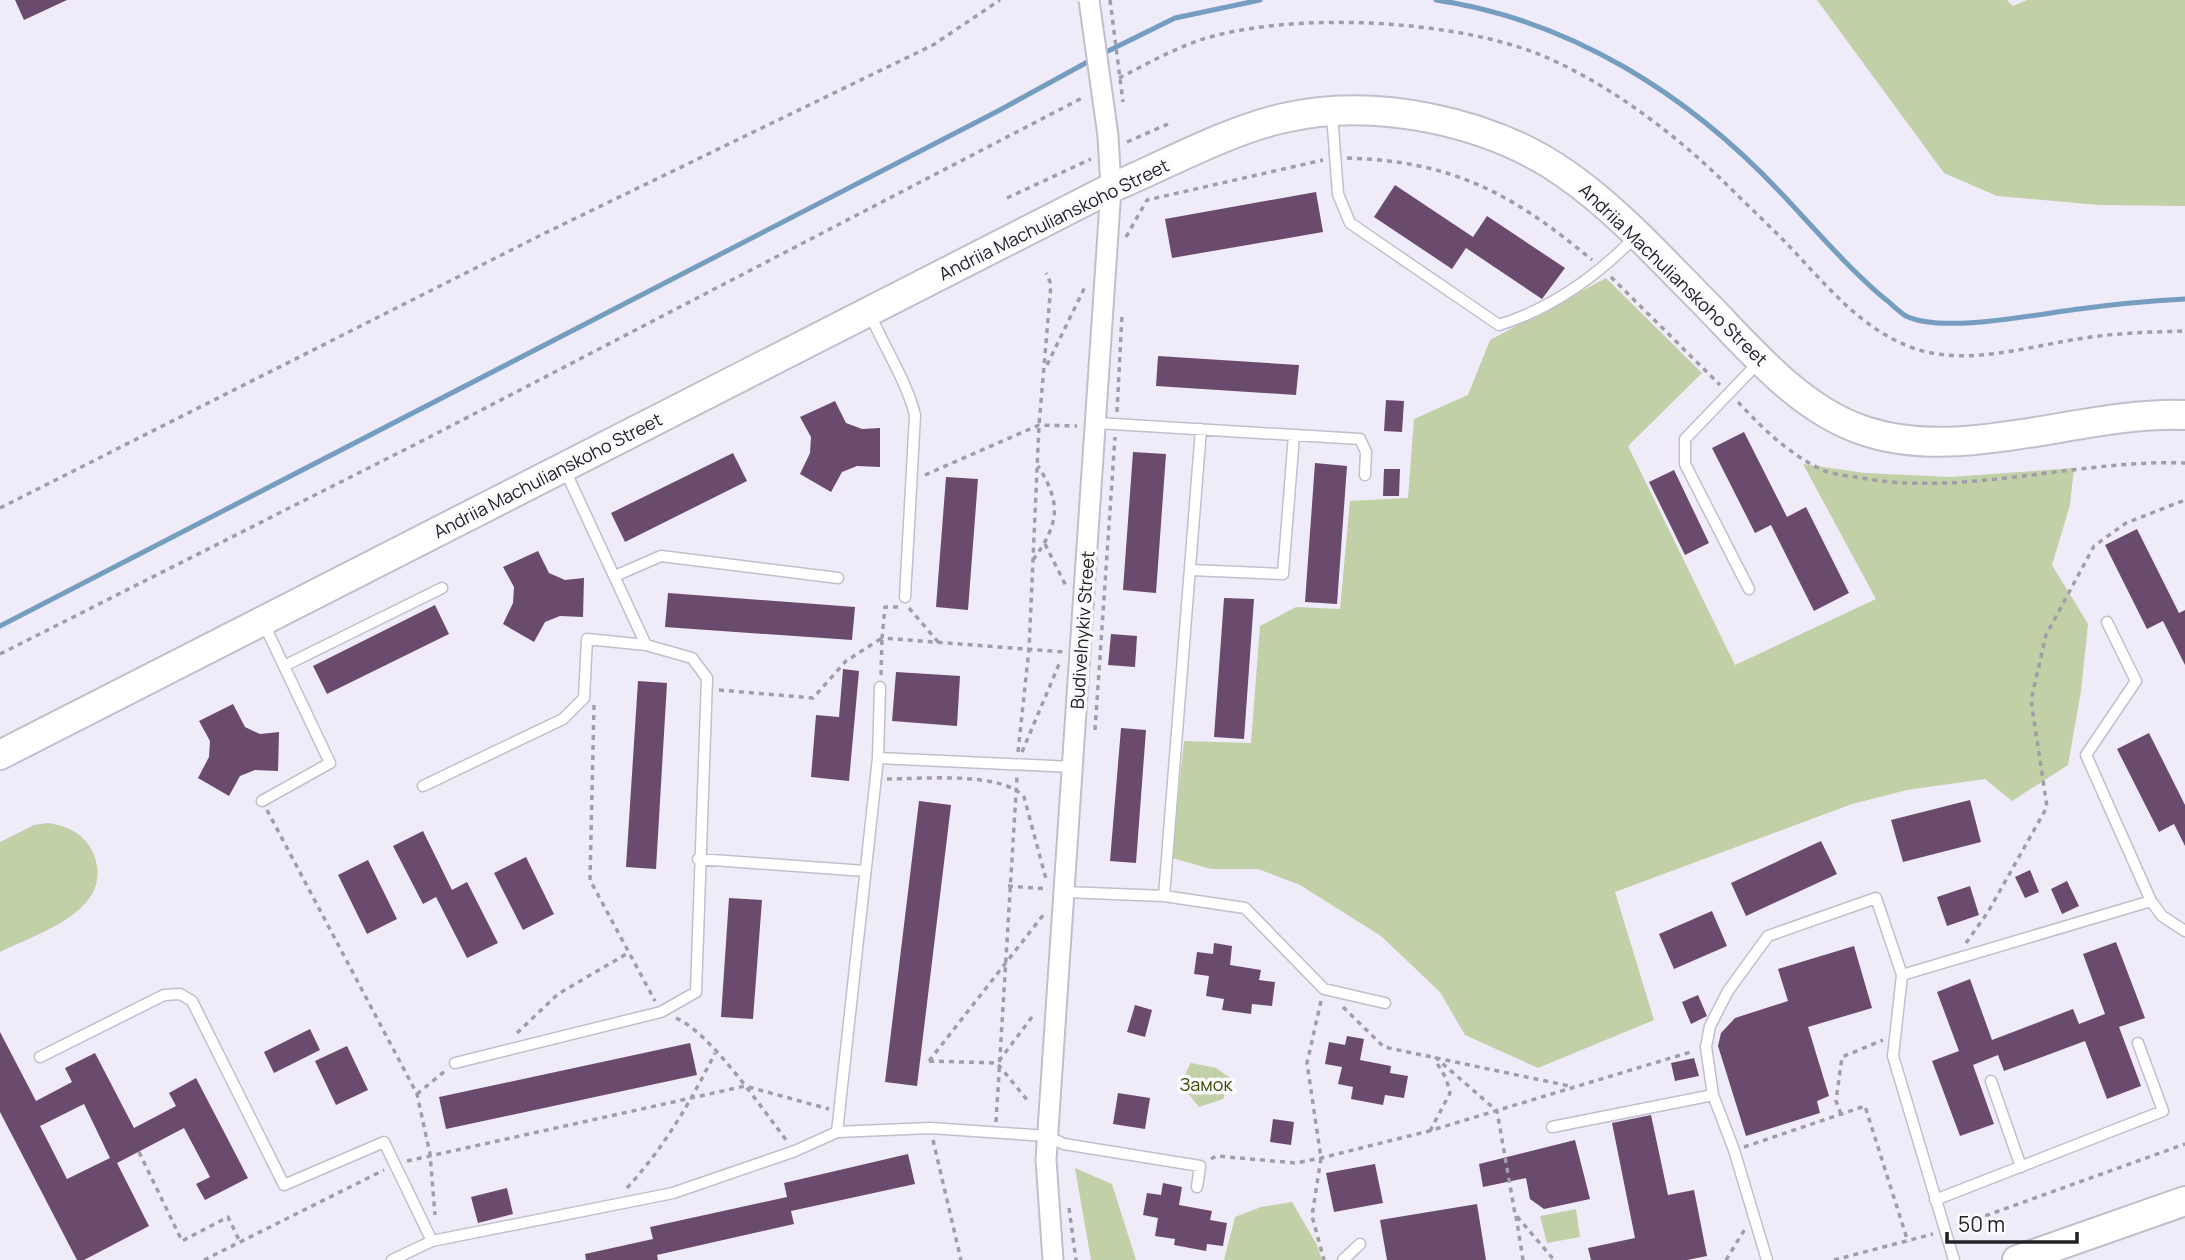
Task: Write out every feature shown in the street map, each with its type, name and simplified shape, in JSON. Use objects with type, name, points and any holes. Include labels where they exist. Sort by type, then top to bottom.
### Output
[{"type":"street","name":"Budivelnykiv Street","points":[[1053,1260],[1046,1185],[1047,1136],[1115,140],[1089,0]]},
{"type":"street","name":"Andriia Machulianskoho Street","points":[[0,755],[1111,188],[1246,130],[1283,118],[1332,113],[1410,116],[1449,124],[1516,147],[1566,174],[1636,236],[1761,359],[1827,414],[1864,431],[1896,438],[1935,441],[1973,439],[2138,416],[2185,415]]},
{"type":"street","points":[[2017,1260],[2185,1201]]},
{"type":"lane","points":[[1332,113],[1338,194],[1350,223],[1499,325],[1544,307],[1603,270],[1636,236]]},
{"type":"lane","points":[[869,311],[887,354],[911,397],[915,415],[905,597]]},
{"type":"lane","points":[[1749,589],[1685,464],[1683,452],[1685,439],[1761,359]]},
{"type":"lane","points":[[1097,424],[1360,439],[1366,452],[1365,475]]},
{"type":"lane","points":[[1164,896],[1201,429]]},
{"type":"lane","points":[[1191,570],[1283,574],[1294,435]]},
{"type":"lane","points":[[563,468],[646,645]]},
{"type":"lane","points":[[615,576],[661,556],[838,578]]},
{"type":"lane","points":[[284,666],[442,588]]},
{"type":"lane","points":[[262,621],[330,763],[262,801]]},
{"type":"lane","points":[[2108,622],[2136,681],[2085,755],[2151,901],[2162,916],[2185,931]]},
{"type":"lane","points":[[423,786],[563,719],[584,698],[587,639],[646,645],[692,658],[707,678],[698,859],[696,992],[661,1012],[455,1063]]},
{"type":"lane","points":[[837,1132],[878,758],[880,687]]},
{"type":"lane","points":[[878,758],[1073,767]]},
{"type":"lane","points":[[698,859],[865,871]]},
{"type":"lane","points":[[1065,892],[1164,896],[1245,908],[1324,989],[1385,1003]]},
{"type":"lane","points":[[1767,1260],[1734,1150],[1713,1095],[1706,1047],[1719,1006],[1747,962],[1768,936],[1876,898],[1902,975],[1893,1056],[1954,1260]]},
{"type":"lane","points":[[1902,975],[2151,901]]},
{"type":"lane","points":[[40,1058],[164,995],[180,994],[192,1001],[284,1185],[383,1142],[432,1241]]},
{"type":"lane","points":[[1935,1200],[2163,1111],[2138,1043]]},
{"type":"lane","points":[[1991,1081],[2021,1167]]},
{"type":"lane","points":[[1552,1127],[1713,1095]]},
{"type":"lane","points":[[392,1260],[432,1241],[673,1193],[795,1151],[837,1132],[930,1128],[1047,1136],[1064,1143],[1200,1166],[1198,1187]]},
{"type":"lane","points":[[1343,1260],[1360,1244]]},
{"type":"path","points":[[0,508],[541,234],[933,45],[1000,0]]},
{"type":"path","points":[[1110,0],[1124,107]]},
{"type":"path","points":[[1007,198],[1115,140],[1129,141],[1168,124]]},
{"type":"path","points":[[1115,140],[1129,141]]},
{"type":"path","points":[[1125,249],[1125,238],[1146,200],[1335,158],[1394,159],[1476,182],[1513,200],[1547,223],[1603,270],[1773,439],[1826,471],[1886,482],[1949,482],[2145,462],[2185,463]]},
{"type":"path","points":[[996,1132],[997,1063],[1008,886],[1029,649],[1039,425],[1051,284],[1046,273]]},
{"type":"path","points":[[1045,369],[1088,282]]},
{"type":"path","points":[[1094,733],[1097,424],[1123,308]]},
{"type":"path","points":[[912,480],[1039,425],[1097,424]]},
{"type":"path","points":[[1032,562],[1054,525],[1055,504],[1052,488],[1038,466]]},
{"type":"path","points":[[1955,959],[1988,912],[2047,807],[2031,699],[2046,635],[2094,545],[2126,523],[2185,500]]},
{"type":"path","points":[[1045,544],[1066,588]]},
{"type":"path","points":[[880,687],[886,607],[910,608],[939,642]]},
{"type":"path","points":[[706,689],[813,698],[846,661],[882,638],[1064,652],[1017,763]]},
{"type":"path","points":[[584,698],[596,706],[590,880],[661,1012],[689,1024],[745,1086],[795,1151]]},
{"type":"path","points":[[874,778],[997,782],[1017,789],[1024,797],[1049,889],[1008,886]]},
{"type":"path","points":[[262,801],[417,1094],[430,1154],[436,1219],[432,1241]]},
{"type":"path","points":[[1028,1101],[997,1063],[929,1061],[1045,912]]},
{"type":"path","points":[[510,1037],[520,1031],[558,994],[628,953]]},
{"type":"path","points":[[1324,989],[1384,1047],[1433,1055],[1575,1087]]},
{"type":"path","points":[[1324,989],[1307,1063],[1321,1158],[1312,1216],[1324,1260]]},
{"type":"path","points":[[997,1063],[1035,1013]]},
{"type":"path","points":[[1841,1114],[1836,1101],[1842,1057],[1875,1042],[1895,1037]]},
{"type":"path","points":[[1200,1166],[1216,1156],[1296,1163],[1321,1158],[1429,1131],[1706,1047]]},
{"type":"path","points":[[612,1205],[637,1177],[693,1097],[715,1053]]},
{"type":"path","points":[[1433,1055],[1497,1111],[1523,1260]]},
{"type":"path","points":[[1429,1131],[1450,1093],[1446,1078],[1433,1055]]},
{"type":"path","points":[[417,1094],[455,1063]]},
{"type":"path","points":[[204,1260],[396,1164],[430,1154],[745,1086],[841,1113]]},
{"type":"path","points":[[1734,1150],[1865,1106],[1908,1242]]},
{"type":"path","points":[[930,1128],[961,1260]]},
{"type":"path","points":[[1834,1260],[1944,1231],[2185,1144]]},
{"type":"path","points":[[139,1152],[182,1241],[229,1217],[240,1242]]},
{"type":"path","points":[[1069,1202],[1076,1260]]},
{"type":"path","points":[[1515,1214],[1553,1260]]},
{"type":"path","points":[[1726,1260],[1753,1215]]},
{"type":"green space","points":[[1817,0],[2007,0],[2013,6],[2027,0],[2185,0],[2185,206],[2099,205],[1997,196],[1944,173]]},
{"type":"green space","points":[[1606,278],[1702,373],[1628,446],[1735,665],[1876,599],[1803,464],[1865,473],[1951,477],[2074,468],[2070,505],[2052,565],[2088,624],[2081,691],[2068,765],[2012,801],[1985,779],[1907,790],[1852,804],[1615,892],[1654,1020],[1538,1068],[1465,1035],[1440,992],[1381,936],[1300,885],[1258,869],[1211,869],[1172,858],[1184,741],[1251,743],[1260,626],[1296,607],[1340,609],[1350,501],[1408,498],[1414,419],[1468,395],[1490,340]]},
{"type":"green space","points":[[48,823],[76,832],[91,848],[98,874],[94,891],[84,905],[69,917],[52,928],[0,952],[0,842],[34,825]]},
{"type":"green space","name":"Замок","points":[[1191,1063],[1216,1068],[1232,1079],[1223,1099],[1199,1107],[1180,1083]]},
{"type":"green space","points":[[1075,1168],[1112,1184],[1136,1260],[1091,1260]]},
{"type":"green space","points":[[1292,1202],[1317,1245],[1322,1260],[1224,1260],[1235,1217],[1261,1207]]},
{"type":"green space","points":[[1576,1209],[1580,1237],[1547,1243],[1540,1216]]},
{"type":"building","points":[[15,0],[67,0],[24,20]]},
{"type":"building","points":[[1395,185],[1473,237],[1487,216],[1565,268],[1542,299],[1466,248],[1452,269],[1374,217]]},
{"type":"building","points":[[1316,192],[1323,232],[1172,258],[1165,219]]},
{"type":"building","points":[[1158,356],[1299,365],[1296,395],[1156,386]]},
{"type":"building","points":[[1386,400],[1404,401],[1402,432],[1384,431]]},
{"type":"building","points":[[835,401],[846,423],[862,429],[880,428],[880,467],[857,466],[842,472],[831,492],[800,474],[810,453],[811,437],[800,417]]},
{"type":"building","points":[[1744,432],[1787,517],[1806,507],[1849,593],[1814,611],[1771,525],[1755,533],[1712,448]]},
{"type":"building","points":[[1133,452],[1166,454],[1156,593],[1123,590]]},
{"type":"building","points":[[733,453],[747,481],[625,542],[611,513]]},
{"type":"building","points":[[1315,463],[1347,466],[1337,604],[1305,602]]},
{"type":"building","points":[[1384,469],[1400,469],[1399,496],[1383,496]]},
{"type":"building","points":[[1674,470],[1709,543],[1685,555],[1649,482]]},
{"type":"building","points":[[946,477],[978,479],[968,610],[936,607]]},
{"type":"building","points":[[2137,529],[2179,613],[2185,610],[2185,665],[2163,621],[2147,629],[2105,545]]},
{"type":"building","points":[[538,551],[549,573],[565,580],[584,578],[583,617],[560,616],[545,622],[534,642],[503,624],[513,603],[514,587],[503,567]]},
{"type":"building","points":[[668,593],[855,607],[852,640],[665,627]]},
{"type":"building","points":[[1224,598],[1254,599],[1244,739],[1214,737]]},
{"type":"building","points":[[435,605],[449,634],[327,694],[313,666]]},
{"type":"building","points":[[1111,634],[1137,636],[1135,667],[1108,665]]},
{"type":"building","points":[[843,669],[859,671],[849,781],[811,777],[816,715],[839,717]]},
{"type":"building","points":[[896,672],[960,676],[957,726],[892,721]]},
{"type":"building","points":[[638,681],[667,683],[656,869],[626,867]]},
{"type":"building","points":[[233,704],[245,727],[260,734],[279,732],[278,771],[255,770],[240,776],[229,796],[198,778],[209,757],[210,741],[199,721]]},
{"type":"building","points":[[1121,728],[1146,730],[1136,863],[1110,861]]},
{"type":"building","points":[[2149,733],[2185,805],[2185,846],[2174,824],[2159,832],[2117,749]]},
{"type":"building","points":[[1970,800],[1981,842],[1903,862],[1891,820]]},
{"type":"building","points":[[919,801],[951,805],[917,1086],[885,1082]]},
{"type":"building","points":[[423,831],[452,890],[467,882],[498,943],[467,958],[436,897],[423,904],[393,846]]},
{"type":"building","points":[[1821,841],[1837,874],[1746,916],[1731,883]]},
{"type":"building","points":[[526,857],[554,914],[523,930],[494,873]]},
{"type":"building","points":[[368,860],[397,919],[367,934],[338,875]]},
{"type":"building","points":[[2030,870],[2039,892],[2025,898],[2015,877]]},
{"type":"building","points":[[2067,881],[2079,906],[2062,914],[2051,889]]},
{"type":"building","points":[[1970,886],[1979,915],[1947,926],[1937,897]]},
{"type":"building","points":[[729,898],[762,900],[753,1019],[721,1017]]},
{"type":"building","points":[[1712,911],[1727,946],[1674,969],[1659,934]]},
{"type":"building","points":[[2116,942],[2145,1018],[2119,1027],[2141,1086],[2107,1099],[2085,1041],[2004,1071],[1998,1055],[1973,1065],[1994,1124],[1960,1136],[1932,1061],[1959,1051],[1937,992],[1970,979],[1992,1040],[2073,1009],[2079,1024],[2105,1014],[2083,954]]},
{"type":"building","points":[[1214,943],[1232,946],[1230,965],[1261,970],[1259,980],[1275,982],[1272,1006],[1252,1004],[1251,1014],[1222,1010],[1224,999],[1206,996],[1209,976],[1194,974],[1197,952],[1213,954]]},
{"type":"building","points":[[1854,946],[1872,1008],[1808,1027],[1829,1096],[1817,1101],[1820,1113],[1746,1136],[1718,1046],[1721,1033],[1735,1018],[1788,1001],[1778,969]]},
{"type":"building","points":[[1698,995],[1707,1016],[1691,1024],[1682,1002]]},
{"type":"building","points":[[1135,1005],[1152,1010],[1145,1037],[1127,1032]]},
{"type":"building","points":[[310,1029],[320,1050],[274,1073],[264,1052]]},
{"type":"building","points":[[0,1032],[36,1101],[72,1082],[65,1068],[95,1053],[134,1128],[176,1106],[169,1093],[196,1078],[248,1178],[205,1200],[196,1184],[210,1177],[184,1128],[117,1163],[149,1226],[84,1260],[77,1260],[0,1112]],"holes":[[[84,1104],[110,1158],[67,1179],[40,1126]]]},
{"type":"building","points":[[1347,1036],[1364,1039],[1360,1060],[1391,1066],[1390,1073],[1408,1076],[1404,1098],[1385,1095],[1383,1105],[1351,1099],[1353,1087],[1338,1084],[1342,1067],[1325,1064],[1329,1042],[1345,1045]]},
{"type":"building","points":[[690,1043],[697,1075],[446,1129],[439,1097]]},
{"type":"building","points":[[347,1046],[368,1090],[336,1105],[315,1061]]},
{"type":"building","points":[[1694,1058],[1699,1076],[1675,1081],[1671,1063]]},
{"type":"building","points":[[1118,1093],[1150,1098],[1145,1129],[1113,1124]]},
{"type":"building","points":[[1651,1115],[1668,1195],[1694,1190],[1707,1256],[1687,1260],[1591,1260],[1588,1248],[1635,1238],[1612,1123]]},
{"type":"building","points":[[1273,1119],[1294,1122],[1291,1145],[1270,1142]]},
{"type":"building","points":[[1575,1140],[1590,1199],[1544,1209],[1530,1199],[1526,1178],[1483,1187],[1479,1164]]},
{"type":"building","points":[[908,1154],[915,1184],[791,1211],[794,1224],[657,1255],[658,1260],[586,1260],[585,1254],[653,1239],[650,1227],[787,1197],[784,1183]]},
{"type":"building","points":[[1375,1164],[1383,1203],[1334,1212],[1326,1173]]},
{"type":"building","points":[[1163,1183],[1182,1187],[1179,1205],[1212,1211],[1210,1220],[1227,1223],[1223,1246],[1207,1244],[1206,1251],[1174,1245],[1175,1239],[1155,1236],[1158,1218],[1143,1215],[1147,1193],[1161,1195]]},
{"type":"building","points":[[507,1188],[513,1214],[478,1223],[471,1197]]},
{"type":"building","points":[[1477,1204],[1486,1260],[1387,1260],[1380,1220]]},
{"type":"waterway","points":[[1102,54],[1175,18],[1260,0]]},
{"type":"waterway","points":[[1436,0],[1486,10],[1534,25],[1625,67],[1667,94],[1745,157],[1857,274],[1906,316],[1922,321],[1966,323],[2185,299]]},
{"type":"waterway","points":[[0,626],[998,111],[1093,59]]}]
